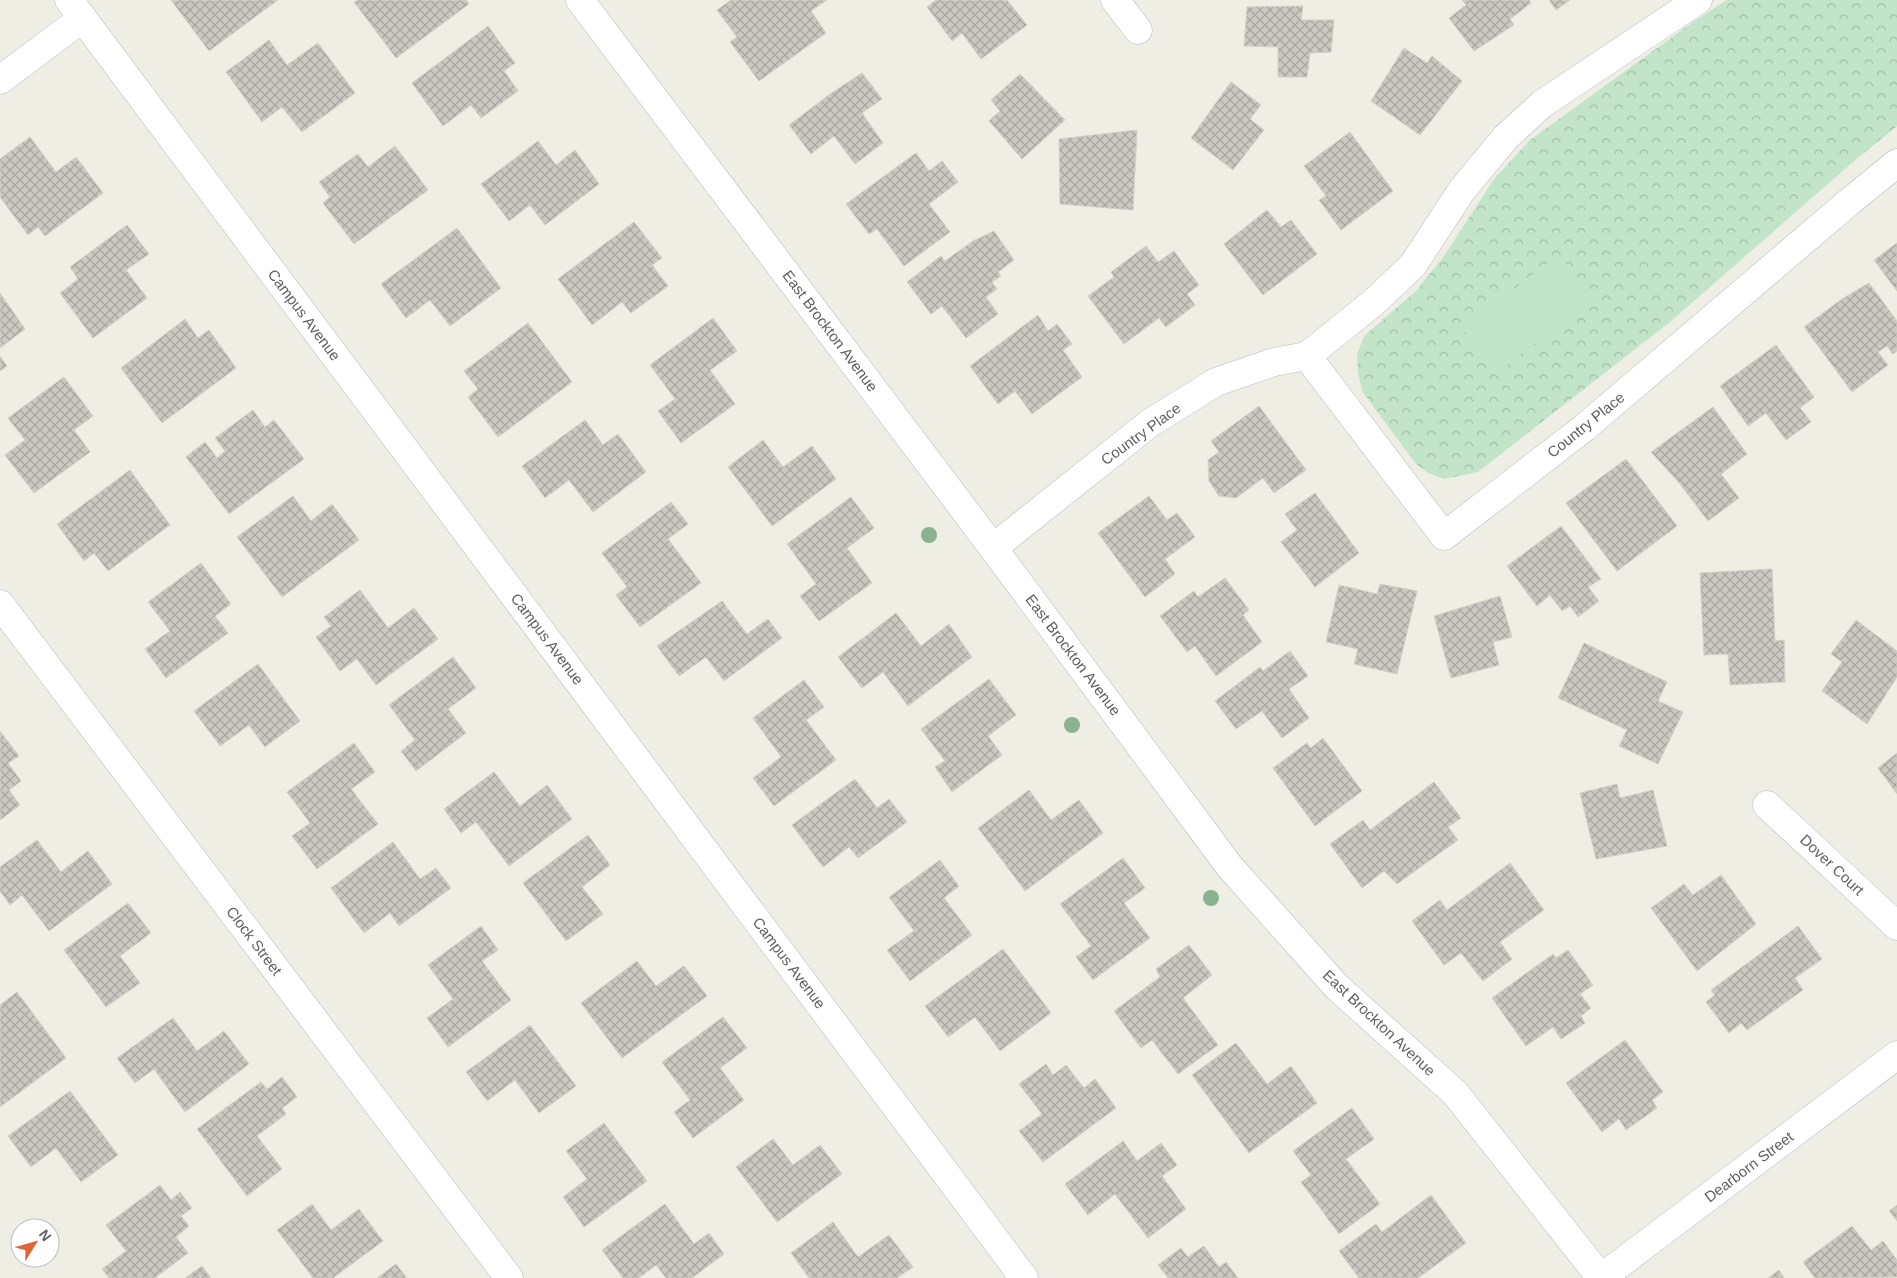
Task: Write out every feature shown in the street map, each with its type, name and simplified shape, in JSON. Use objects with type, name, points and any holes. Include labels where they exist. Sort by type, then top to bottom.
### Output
[{"type":"street","name":"East Brockton Avenue","points":[[580,0],[993,548],[1230,867],[1337,987],[1455,1093],[1601,1278]]},
{"type":"street","points":[[1115,0],[1138,30]]},
{"type":"street","name":"Country Place","points":[[993,548],[1150,423],[1216,382],[1274,362],[1308,356],[1374,302],[1412,265],[1462,190],[1506,136],[1542,104],[1698,0]]},
{"type":"street","points":[[0,80],[76,9]]},
{"type":"street","name":"Campus Avenue","points":[[76,9],[1024,1278]]},
{"type":"street","name":"Country Place","points":[[1308,356],[1444,536],[1584,428],[1897,163]]},
{"type":"street","name":"Clock Street","points":[[0,604],[509,1278]]},
{"type":"street","name":"Dover Court","points":[[1767,805],[1897,926]]},
{"type":"street","name":"Dearborn Street","points":[[1601,1278],[1897,1055]]},
{"type":"green space","points":[[1727,0],[1897,0],[1897,126],[1853,162],[1670,322],[1478,472],[1444,479],[1428,473],[1416,464],[1362,391],[1357,355],[1364,336],[1416,291],[1444,256],[1494,179],[1530,140],[1693,22]]},
{"type":"green space","points":[[1559,255],[1593,300],[1496,373],[1462,328]]},
{"type":"building","points":[[171,0],[278,0],[209,51]]},
{"type":"building","points":[[358,0],[466,0],[469,4],[396,58],[354,2]]},
{"type":"building","points":[[731,0],[827,0],[811,11],[826,33],[759,81],[730,42],[737,37],[717,10]]},
{"type":"building","points":[[936,0],[1007,0],[1027,25],[981,59],[962,33],[952,41],[927,7]]},
{"type":"building","points":[[1462,0],[1529,0],[1531,3],[1510,19],[1514,25],[1474,51],[1449,18],[1466,5]]},
{"type":"building","points":[[1549,0],[1570,0],[1556,10]]},
{"type":"building","points":[[1303,6],[1301,20],[1334,20],[1331,52],[1310,53],[1307,77],[1278,77],[1278,47],[1244,46],[1247,7]]},
{"type":"building","points":[[488,26],[515,63],[504,71],[518,91],[481,118],[471,105],[443,126],[412,83]]},
{"type":"building","points":[[269,40],[287,65],[318,43],[355,93],[302,132],[282,107],[262,122],[226,72]]},
{"type":"building","points":[[1404,48],[1427,63],[1432,56],[1462,81],[1420,135],[1371,101]]},
{"type":"building","points":[[862,73],[882,99],[862,113],[883,143],[855,164],[834,136],[811,154],[789,125]]},
{"type":"building","points":[[1020,74],[1065,120],[1022,159],[989,121],[1000,111],[991,100]]},
{"type":"building","points":[[1231,82],[1261,105],[1250,119],[1264,130],[1233,170],[1191,138]]},
{"type":"building","points":[[1137,130],[1133,210],[1060,204],[1059,139]]},
{"type":"building","points":[[1350,132],[1393,191],[1341,230],[1319,200],[1326,196],[1304,166]]},
{"type":"building","points":[[30,137],[56,172],[76,157],[103,193],[45,236],[38,227],[28,235],[0,197],[0,159]]},
{"type":"building","points":[[538,141],[556,165],[575,150],[599,184],[545,225],[530,205],[509,221],[481,184]]},
{"type":"building","points":[[395,146],[428,190],[354,244],[323,203],[330,197],[319,182],[358,154],[368,167]]},
{"type":"building","points":[[916,153],[929,171],[942,161],[958,182],[929,204],[950,232],[904,266],[877,229],[869,234],[846,204]]},
{"type":"building","points":[[1267,210],[1281,227],[1291,220],[1317,254],[1263,295],[1224,244]]},
{"type":"building","points":[[634,222],[662,258],[652,265],[668,286],[631,313],[622,302],[592,325],[558,279]]},
{"type":"building","points":[[127,225],[149,254],[126,270],[147,298],[93,338],[60,293],[78,279],[70,267]]},
{"type":"building","points":[[457,228],[501,288],[450,326],[430,300],[406,318],[381,284]]},
{"type":"building","points":[[994,231],[1014,260],[998,272],[1001,276],[992,282],[997,289],[986,297],[998,314],[966,338],[942,306],[931,314],[907,282],[941,256],[945,261],[973,241]]},
{"type":"building","points":[[1897,243],[1897,291],[1874,260]]},
{"type":"building","points":[[1146,246],[1158,262],[1174,251],[1199,285],[1187,294],[1195,305],[1166,327],[1159,318],[1124,344],[1088,296],[1114,277],[1111,272]]},
{"type":"building","points":[[1869,283],[1897,321],[1897,351],[1893,354],[1887,346],[1878,352],[1888,365],[1852,392],[1804,327],[1842,299]]},
{"type":"building","points":[[0,293],[25,329],[0,348]]},
{"type":"building","points":[[1038,315],[1048,331],[1057,324],[1072,344],[1063,350],[1082,377],[1032,414],[1015,391],[998,404],[970,366]]},
{"type":"building","points":[[713,318],[737,351],[710,370],[735,404],[681,443],[658,411],[675,399],[650,365]]},
{"type":"building","points":[[185,319],[198,338],[209,330],[236,368],[162,423],[121,368]]},
{"type":"building","points":[[528,323],[572,382],[498,437],[468,397],[478,389],[464,371]]},
{"type":"building","points":[[1776,345],[1814,397],[1800,408],[1811,422],[1786,440],[1766,413],[1748,426],[1720,386]]},
{"type":"building","points":[[0,356],[7,366],[0,371]]},
{"type":"building","points":[[64,377],[93,416],[74,430],[90,452],[34,493],[5,455],[25,440],[8,418]]},
{"type":"building","points":[[1259,406],[1306,470],[1274,493],[1263,478],[1236,498],[1219,496],[1209,481],[1208,460],[1219,452],[1211,441]]},
{"type":"building","points":[[1713,407],[1747,454],[1721,474],[1739,498],[1708,521],[1680,484],[1651,452]]},
{"type":"building","points":[[253,410],[265,427],[274,420],[304,459],[229,514],[186,457],[205,442],[217,458],[225,451],[215,438]]},
{"type":"building","points":[[585,420],[603,445],[618,434],[646,472],[593,512],[569,480],[545,498],[522,466]]},
{"type":"building","points":[[763,440],[783,467],[812,446],[836,479],[772,526],[728,467]]},
{"type":"building","points":[[1626,459],[1677,526],[1617,571],[1566,503]]},
{"type":"building","points":[[130,470],[170,525],[108,571],[94,553],[84,561],[57,524]]},
{"type":"building","points":[[1315,493],[1359,553],[1315,587],[1281,542],[1297,530],[1285,514]]},
{"type":"building","points":[[293,496],[311,521],[332,504],[359,540],[282,597],[237,537]]},
{"type":"building","points":[[1149,496],[1167,520],[1177,513],[1195,537],[1165,559],[1175,574],[1145,597],[1098,533]]},
{"type":"building","points":[[851,497],[874,528],[847,548],[872,583],[819,621],[800,596],[816,584],[787,544]]},
{"type":"building","points":[[671,502],[688,524],[668,539],[701,583],[640,627],[616,595],[627,587],[602,553]]},
{"type":"building","points":[[1561,526],[1601,579],[1588,587],[1599,601],[1578,617],[1570,606],[1562,611],[1550,595],[1537,606],[1507,566]]},
{"type":"building","points":[[201,563],[231,604],[215,616],[228,633],[166,678],[145,649],[170,631],[148,602]]},
{"type":"building","points":[[1772,569],[1775,641],[1784,640],[1785,682],[1730,685],[1728,654],[1704,655],[1700,573]]},
{"type":"building","points":[[1225,578],[1249,610],[1243,615],[1262,642],[1216,676],[1195,646],[1187,652],[1160,616],[1194,591],[1198,597]]},
{"type":"building","points":[[1380,584],[1417,591],[1397,674],[1354,664],[1358,649],[1326,642],[1339,585],[1377,594]]},
{"type":"building","points":[[360,590],[388,628],[414,608],[438,639],[376,685],[357,659],[340,671],[316,637],[331,626],[324,617]]},
{"type":"building","points":[[1500,596],[1512,637],[1493,642],[1499,665],[1451,678],[1434,616]]},
{"type":"building","points":[[722,601],[747,634],[768,619],[782,638],[724,681],[706,657],[679,676],[657,646]]},
{"type":"building","points":[[896,613],[921,646],[949,624],[972,657],[908,706],[883,672],[862,688],[838,657]]},
{"type":"building","points":[[1856,620],[1897,651],[1897,677],[1867,724],[1822,691],[1842,662],[1831,654]]},
{"type":"building","points":[[1584,643],[1667,682],[1658,701],[1683,712],[1658,764],[1619,746],[1627,730],[1558,698]]},
{"type":"building","points":[[1290,651],[1308,676],[1289,689],[1309,718],[1282,738],[1262,711],[1236,729],[1215,701],[1260,667],[1263,671]]},
{"type":"building","points":[[453,657],[476,688],[448,709],[466,733],[416,771],[401,751],[415,740],[389,705]]},
{"type":"building","points":[[258,664],[300,721],[265,747],[249,725],[220,746],[194,711]]},
{"type":"building","points":[[989,679],[1016,715],[988,736],[1002,755],[952,792],[935,767],[945,761],[921,729]]},
{"type":"building","points":[[804,680],[824,707],[806,720],[836,760],[774,806],[753,778],[781,757],[753,718]]},
{"type":"building","points":[[0,731],[19,756],[8,763],[21,781],[9,790],[20,805],[0,820]]},
{"type":"building","points":[[1323,738],[1362,791],[1315,826],[1273,768],[1307,743],[1311,748]]},
{"type":"building","points":[[354,743],[375,772],[351,789],[378,824],[317,869],[292,836],[310,823],[287,792]]},
{"type":"building","points":[[1897,753],[1897,794],[1878,768]]},
{"type":"building","points":[[494,772],[520,806],[547,785],[572,819],[509,866],[476,822],[461,833],[444,809]]},
{"type":"building","points":[[855,779],[877,808],[889,799],[907,822],[858,858],[849,847],[823,867],[792,825]]},
{"type":"building","points":[[1434,782],[1461,818],[1448,827],[1458,840],[1397,884],[1384,871],[1362,888],[1330,844],[1363,820],[1370,830]]},
{"type":"building","points":[[1617,784],[1620,798],[1653,790],[1667,846],[1596,859],[1580,793]]},
{"type":"building","points":[[1029,790],[1051,820],[1079,800],[1103,833],[1025,891],[978,828]]},
{"type":"building","points":[[588,835],[610,865],[582,887],[603,914],[566,941],[523,883]]},
{"type":"building","points":[[37,840],[61,872],[88,851],[112,884],[49,931],[22,895],[10,905],[0,891],[0,867]]},
{"type":"building","points":[[393,842],[420,879],[436,868],[451,888],[399,926],[390,913],[364,933],[331,888]]},
{"type":"building","points":[[1123,858],[1145,888],[1124,903],[1150,938],[1093,980],[1076,957],[1091,946],[1060,904]]},
{"type":"building","points":[[940,860],[959,886],[944,898],[972,935],[910,981],[887,950],[914,931],[889,897]]},
{"type":"building","points":[[1510,863],[1544,910],[1500,942],[1512,959],[1483,981],[1461,953],[1444,965],[1412,921],[1440,900],[1447,910]]},
{"type":"building","points":[[1721,875],[1756,924],[1697,971],[1651,908],[1684,884],[1693,895]]},
{"type":"building","points":[[128,903],[151,933],[120,956],[140,983],[106,1007],[64,950]]},
{"type":"building","points":[[481,926],[498,950],[482,961],[511,1000],[448,1047],[427,1018],[453,999],[428,965]]},
{"type":"building","points":[[1798,926],[1822,959],[1795,978],[1803,990],[1747,1030],[1741,1023],[1729,1033],[1706,1002],[1715,995],[1711,990]]},
{"type":"building","points":[[1189,945],[1212,975],[1183,998],[1218,1045],[1178,1074],[1152,1040],[1141,1048],[1114,1011],[1160,977],[1156,969]]},
{"type":"building","points":[[1003,949],[1051,1013],[1000,1051],[975,1017],[948,1037],[925,1006]]},
{"type":"building","points":[[1568,950],[1593,985],[1580,994],[1591,1008],[1581,1016],[1585,1023],[1561,1039],[1553,1027],[1526,1046],[1492,998],[1553,954],[1556,958]]},
{"type":"building","points":[[637,961],[656,986],[684,966],[707,996],[622,1058],[581,1003]]},
{"type":"building","points":[[17,992],[66,1058],[0,1107],[0,1005]]},
{"type":"building","points":[[723,1017],[747,1048],[720,1068],[744,1100],[693,1138],[674,1112],[690,1100],[662,1062]]},
{"type":"building","points":[[173,1018],[197,1051],[224,1031],[249,1064],[185,1112],[154,1069],[135,1083],[117,1058]]},
{"type":"building","points":[[530,1025],[576,1086],[539,1113],[515,1080],[487,1101],[466,1072]]},
{"type":"building","points":[[1625,1040],[1663,1092],[1652,1100],[1657,1108],[1626,1130],[1619,1119],[1602,1132],[1566,1083]]},
{"type":"building","points":[[1236,1043],[1267,1084],[1291,1066],[1317,1103],[1249,1153],[1192,1075]]},
{"type":"building","points":[[1046,1064],[1053,1075],[1066,1065],[1084,1088],[1095,1079],[1116,1108],[1043,1162],[1019,1131],[1042,1114],[1019,1084]]},
{"type":"building","points":[[282,1077],[297,1097],[282,1108],[286,1114],[257,1136],[282,1169],[247,1196],[197,1129],[261,1082],[267,1089]]},
{"type":"building","points":[[70,1091],[118,1155],[81,1182],[56,1148],[31,1167],[8,1136]]},
{"type":"building","points":[[1352,1108],[1374,1139],[1346,1159],[1380,1204],[1339,1234],[1301,1182],[1311,1175],[1293,1151]]},
{"type":"building","points":[[604,1123],[647,1181],[584,1227],[563,1197],[587,1179],[566,1151]]},
{"type":"building","points":[[773,1139],[793,1165],[820,1145],[842,1174],[777,1222],[736,1167]]},
{"type":"building","points":[[1123,1141],[1137,1161],[1161,1143],[1177,1165],[1162,1176],[1186,1209],[1148,1238],[1115,1194],[1088,1215],[1065,1184]]},
{"type":"building","points":[[160,1185],[171,1200],[180,1192],[192,1208],[181,1216],[189,1226],[176,1237],[188,1253],[155,1278],[109,1278],[102,1269],[126,1251],[106,1225]]},
{"type":"building","points":[[1431,1195],[1466,1243],[1418,1278],[1359,1278],[1339,1251],[1376,1224],[1382,1232]]},
{"type":"building","points":[[312,1204],[331,1230],[359,1209],[383,1241],[333,1278],[313,1278],[277,1230]]},
{"type":"building","points":[[665,1204],[694,1244],[709,1233],[724,1254],[692,1278],[666,1278],[656,1265],[639,1278],[623,1278],[602,1250]]},
{"type":"building","points":[[1897,1205],[1897,1221],[1889,1211]]},
{"type":"building","points":[[833,1222],[858,1257],[889,1235],[913,1267],[897,1278],[809,1278],[791,1253]]},
{"type":"building","points":[[1852,1226],[1871,1250],[1883,1241],[1897,1260],[1897,1277],[1815,1278],[1803,1262]]},
{"type":"building","points":[[1204,1246],[1219,1267],[1226,1262],[1238,1278],[1168,1278],[1158,1265],[1181,1248],[1188,1257]]},
{"type":"building","points":[[396,1264],[407,1278],[377,1278]]},
{"type":"building","points":[[202,1266],[211,1278],[185,1278]]},
{"type":"building","points":[[1779,1270],[1784,1278],[1768,1278]]}]
